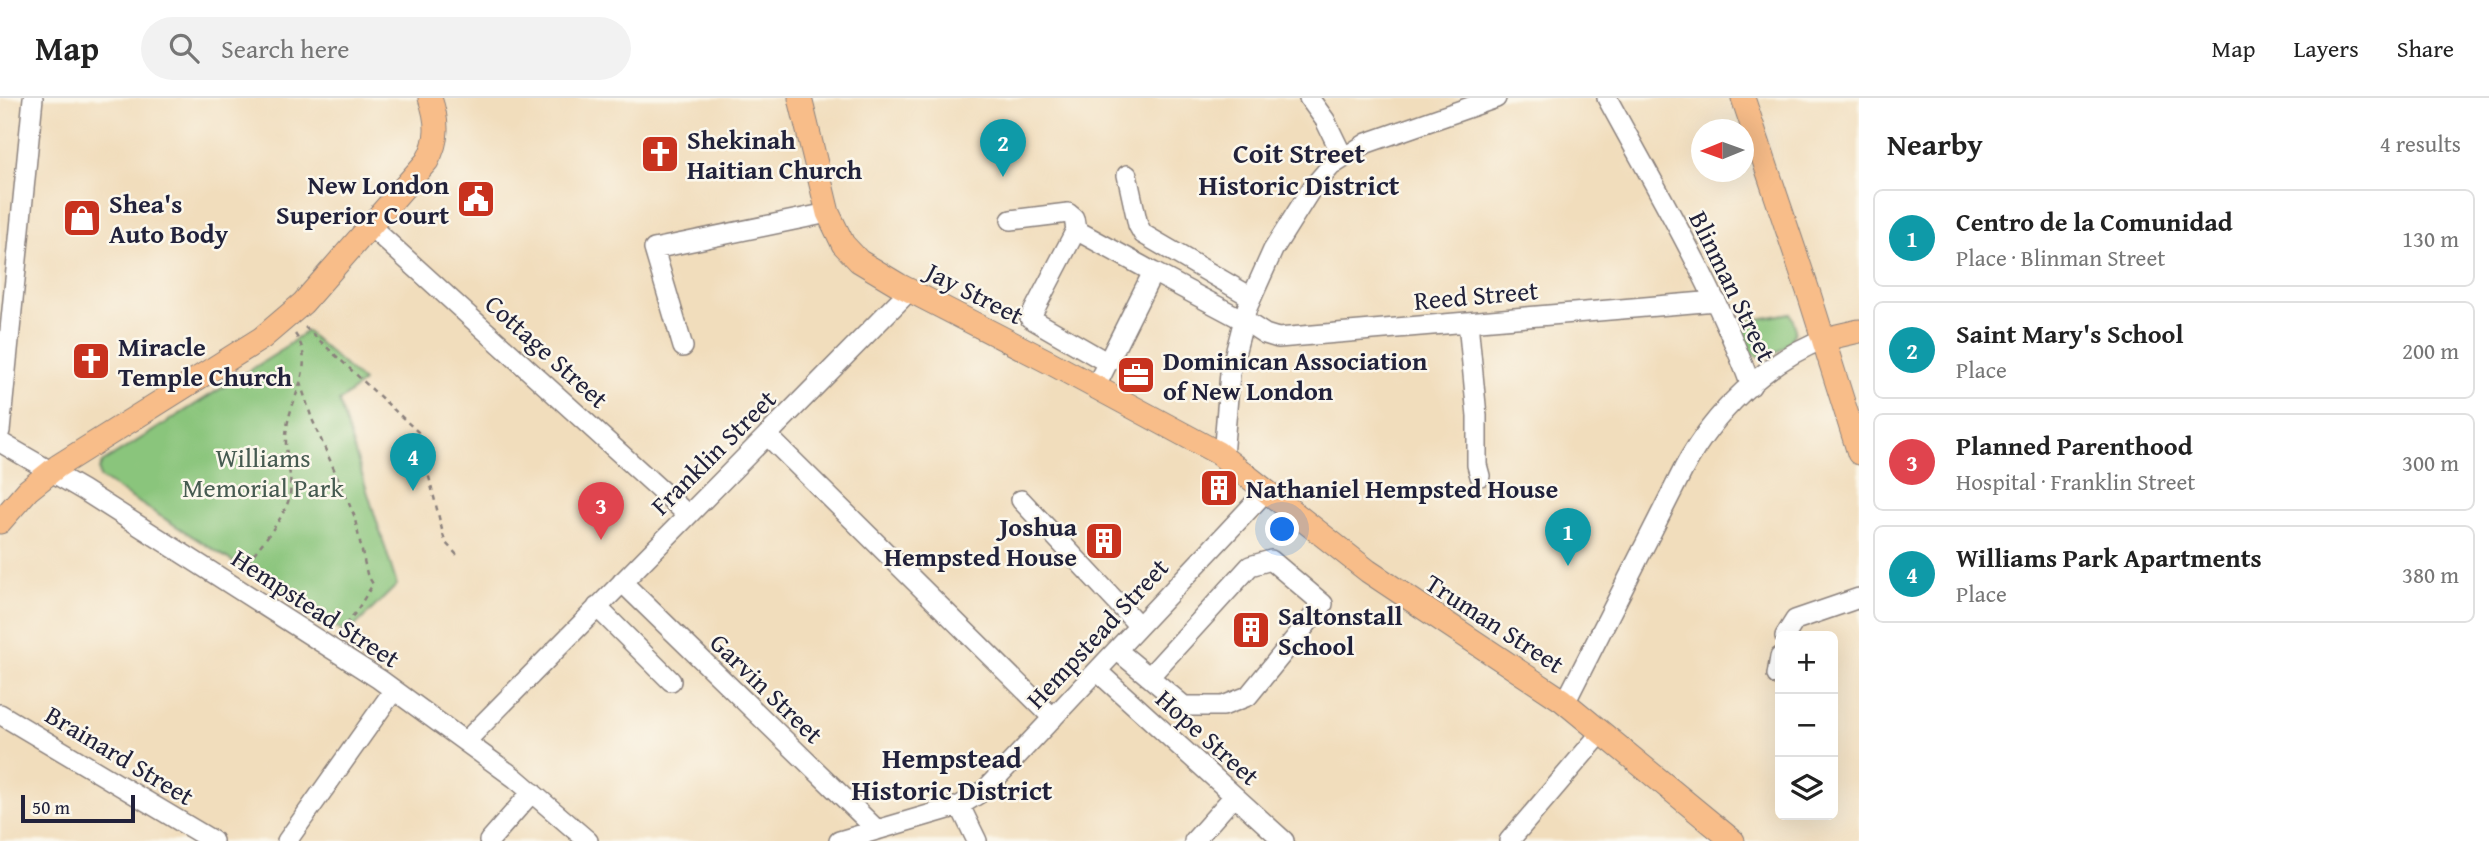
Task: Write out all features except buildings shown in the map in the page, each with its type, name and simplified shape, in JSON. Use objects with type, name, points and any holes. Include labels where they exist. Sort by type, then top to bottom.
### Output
[{"type":"main road","points":[[0,522],[28,490],[51,471],[262,338],[294,324],[303,303],[421,168],[431,153],[437,129],[430,98]]},
{"type":"main road","name":"Jay Street","points":[[800,98],[828,214],[836,233],[852,255],[867,267],[909,291],[1049,362],[1223,456]]},
{"type":"main road","points":[[1743,98],[1824,339],[1859,453]]},
{"type":"main road","points":[[1824,339],[1859,331]]},
{"type":"main road","name":"Truman Street","points":[[1223,456],[1368,571],[1565,702],[1733,841]]},
{"type":"street","points":[[0,430],[7,298],[33,98]]},
{"type":"street","points":[[1309,98],[1325,120],[1343,157]]},
{"type":"street","points":[[1223,456],[1230,373],[1251,297],[1273,250],[1301,202],[1321,177],[1343,157],[1381,138],[1496,98]]},
{"type":"street","name":"Blinman Street","points":[[1606,98],[1716,301],[1751,386]]},
{"type":"street","points":[[1127,175],[1138,225],[1143,234],[1251,297]]},
{"type":"street","name":"Reed Street","points":[[1011,220],[1068,213],[1074,218],[1076,230],[1265,334],[1278,338],[1716,301]]},
{"type":"street","points":[[683,347],[654,249],[828,214]]},
{"type":"street","name":"Cottage Street","points":[[370,226],[688,514]]},
{"type":"street","points":[[1076,230],[1030,318],[1108,363]]},
{"type":"street","points":[[1095,388],[1153,272]]},
{"type":"street","name":"Franklin Street","points":[[466,741],[909,291]]},
{"type":"street","points":[[1468,322],[1476,412],[1477,465],[1480,476]]},
{"type":"street","points":[[1049,362],[1063,338]]},
{"type":"street","name":"Blinman Street","points":[[1565,702],[1692,453],[1713,424],[1751,386],[1788,357],[1824,339]]},
{"type":"street","points":[[767,435],[1053,718]]},
{"type":"street","name":"Hempstead Street","points":[[0,442],[51,471],[394,690],[532,792],[588,841]]},
{"type":"street","name":"Hempstead Street","points":[[839,841],[960,806],[985,790],[1266,491]]},
{"type":"street","points":[[1021,500],[1139,626]]},
{"type":"street","points":[[1118,651],[1149,677],[1184,706],[1223,706],[1248,696],[1323,604],[1271,560],[1250,566],[1149,677]]},
{"type":"street","name":"Garvin Street","points":[[622,582],[877,830]]},
{"type":"street","points":[[1788,631],[1795,621],[1859,598]]},
{"type":"street","points":[[597,607],[671,681]]},
{"type":"street","name":"Hope Street","points":[[1097,671],[1284,841]]},
{"type":"street","points":[[287,841],[394,690]]},
{"type":"street","name":"Brainard Street","points":[[0,714],[213,841]]},
{"type":"street","points":[[1509,841],[1602,732]]},
{"type":"street","points":[[488,841],[532,792]]},
{"type":"street","points":[[1194,841],[1234,796]]},
{"type":"street","points":[[960,806],[977,841]]},
{"type":"path","points":[[233,586],[287,505],[290,485],[286,435],[306,362],[294,324]]},
{"type":"path","points":[[294,324],[418,432],[445,542],[457,555]]},
{"type":"path","points":[[300,382],[312,419],[354,515],[367,574],[373,584],[340,632]]},
{"type":"green space","points":[[1790,313],[1795,332],[1787,344],[1776,353],[1764,357],[1753,354],[1738,323]]},
{"type":"green space","name":"Williams Memorial Park","points":[[306,331],[363,382],[339,402],[397,585],[347,634],[100,478],[99,469],[102,463],[279,352]]},
{"type":"place","name":"Shekinah Haitian Church","points":[[660,154]]},
{"type":"place","name":"Saint Mary's School","points":[[1003,177]]},
{"type":"place","name":"New London Superior Court","points":[[476,199]]},
{"type":"place","name":"Shea's Auto Body","points":[[82,218]]},
{"type":"place","name":"Miracle Temple Church","points":[[91,361]]},
{"type":"place","name":"Dominican Association of New London","points":[[1136,375]]},
{"type":"place","name":"Nathaniel Hempsted House","points":[[1219,488]]},
{"type":"place","name":"Williams Park Apartments","points":[[413,491]]},
{"type":"place","name":"Planned Parenthood","points":[[601,540]]},
{"type":"place","name":"Joshua Hempsted House","points":[[1104,541]]},
{"type":"place","name":"Centro de la Comunidad","points":[[1568,566]]},
{"type":"place","name":"Saltonstall School","points":[[1251,630]]},
{"type":"district","name":"Coit Street Historic District","points":[[1299,168]]},
{"type":"district","name":"Hempstead Historic District","points":[[952,773]]}]
